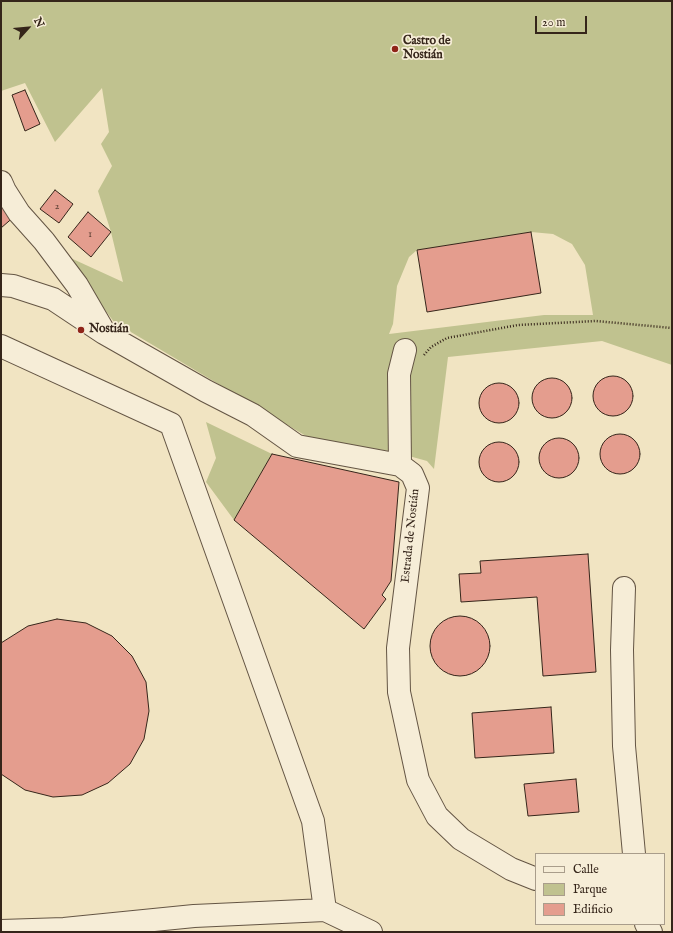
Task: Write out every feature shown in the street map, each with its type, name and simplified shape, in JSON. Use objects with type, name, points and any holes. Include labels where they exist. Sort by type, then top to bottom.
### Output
[{"type":"street","points":[[1,182],[19,213],[44,241],[77,285],[104,333]]},
{"type":"street","points":[[1,285],[13,286],[53,299],[104,333],[206,391],[253,415],[298,446],[400,465],[399,374],[413,354]]},
{"type":"street","points":[[1,346],[171,424],[313,821],[325,910]]},
{"type":"street","name":"Estrada de Nostián","points":[[400,465],[412,474],[418,488],[398,648],[399,692],[418,780],[437,816],[460,839],[511,869],[535,879]]},
{"type":"street","points":[[624,588],[622,650],[624,746],[634,853]]},
{"type":"street","points":[[1,931],[63,930],[194,916],[325,910],[371,932]]},
{"type":"path","points":[[413,354],[431,347],[447,338],[518,325],[596,321],[672,328]]},
{"type":"green space","points":[[1,1],[672,1],[672,365],[602,341],[448,357],[434,469],[427,461],[391,451],[333,443],[306,436],[114,322],[64,255],[123,282],[111,232],[98,191],[112,166],[101,144],[109,132],[102,88],[55,142],[25,83],[1,91]],"holes":[[[531,232],[553,234],[572,244],[585,265],[593,315],[544,315],[389,334],[393,324],[397,286],[409,257],[417,250]]]},
{"type":"green space","points":[[206,422],[272,454],[234,520],[206,482],[216,458]]},
{"type":"building","points":[[25,90],[40,124],[25,131],[12,95]]},
{"type":"building","points":[[55,190],[73,204],[59,223],[40,209]]},
{"type":"building","points":[[1,203],[16,215],[1,228]]},
{"type":"building","points":[[88,212],[111,232],[91,257],[68,237]]},
{"type":"building","points":[[531,232],[541,293],[427,312],[417,250]]},
{"type":"building","points":[[617,376],[624,379],[630,385],[633,396],[632,404],[624,413],[617,416],[609,416],[602,413],[594,404],[593,392],[596,385],[605,377]]},
{"type":"building","points":[[556,378],[563,381],[569,387],[572,398],[571,406],[563,415],[556,418],[548,418],[541,415],[533,406],[532,394],[535,387],[544,379]]},
{"type":"building","points":[[503,383],[510,386],[516,392],[519,403],[518,411],[510,420],[503,423],[495,423],[488,420],[480,411],[479,399],[482,392],[491,384]]},
{"type":"building","points":[[624,434],[631,437],[637,443],[640,454],[639,462],[631,471],[624,474],[616,474],[609,471],[601,462],[600,450],[603,443],[612,435]]},
{"type":"building","points":[[563,438],[570,441],[576,447],[579,458],[578,466],[570,475],[563,478],[555,478],[548,475],[540,466],[539,454],[542,447],[551,439]]},
{"type":"building","points":[[503,442],[510,445],[516,451],[519,462],[518,470],[510,479],[503,482],[495,482],[488,479],[480,470],[479,458],[482,451],[491,443]]},
{"type":"building","points":[[272,454],[399,482],[391,581],[382,595],[386,599],[364,629],[234,520]]},
{"type":"building","points":[[588,554],[596,672],[543,676],[537,597],[461,602],[459,574],[481,573],[480,561]]},
{"type":"building","points":[[460,616],[477,621],[485,629],[490,646],[485,663],[477,671],[460,676],[443,671],[435,663],[430,646],[435,629],[443,621]]},
{"type":"building","points":[[57,619],[86,623],[112,636],[132,656],[146,682],[149,711],[144,739],[130,764],[108,783],[82,795],[53,797],[25,790],[1,774],[1,643],[28,626]]},
{"type":"building","points":[[551,707],[554,753],[475,758],[472,713]]},
{"type":"building","points":[[576,779],[579,812],[528,816],[524,784]]},
{"type":"place","name":"Castro de Nostián","points":[[395,49]]},
{"type":"place","name":"Nostián","points":[[81,330]]}]
